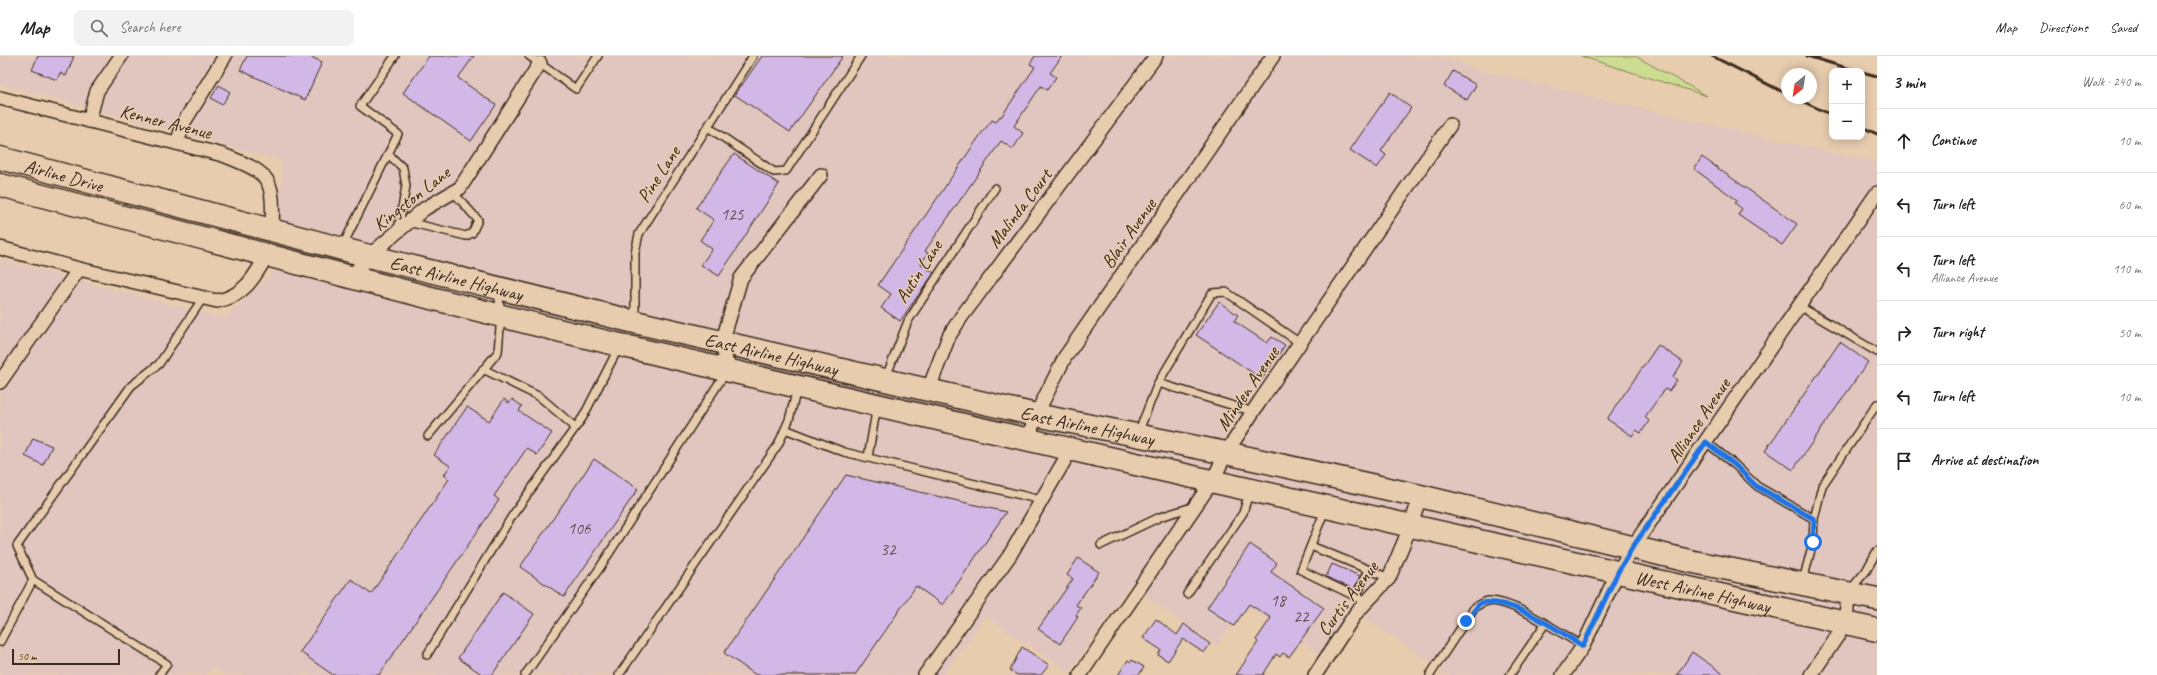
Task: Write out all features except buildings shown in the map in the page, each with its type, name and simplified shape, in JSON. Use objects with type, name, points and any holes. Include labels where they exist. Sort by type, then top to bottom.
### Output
[{"type":"highway","name":"Airline Drive","points":[[0,158],[128,191]]},
{"type":"highway","name":"Airline Drive","points":[[0,185],[123,216]]},
{"type":"highway","name":"East Airline Highway","points":[[128,191],[369,256],[635,322],[1036,415],[1226,453],[1420,496]]},
{"type":"highway","name":"East Airline Highway","points":[[123,216],[351,277],[620,345],[1071,449],[1411,525]]},
{"type":"highway","name":"West Airline Highway","points":[[1420,496],[1689,561],[1877,599]]},
{"type":"highway","name":"West Airline Highway","points":[[1411,525],[1877,630]]},
{"type":"street","points":[[89,121],[97,91],[121,56]]},
{"type":"street","points":[[177,143],[184,122],[225,56]]},
{"type":"street","name":"Malinda Court","points":[[928,391],[949,336],[959,321],[1156,56]]},
{"type":"street","name":"Blair Avenue","points":[[1028,439],[1036,415],[1065,357],[1273,56]]},
{"type":"street","name":"Kingston Lane","points":[[351,277],[369,256],[408,222],[424,209],[460,188],[538,58]]},
{"type":"street","name":"Kenner Avenue","points":[[0,98],[224,155],[252,166],[265,175],[274,197],[272,230]]},
{"type":"street","name":"Minden Avenue","points":[[1080,675],[1213,480],[1226,453],[1300,343],[1450,125]]},
{"type":"street","points":[[728,369],[722,342],[741,278],[821,175]]},
{"type":"street","name":"Alliance Avenue","points":[[1563,675],[1583,646],[1618,572],[1632,548],[1877,192]]},
{"type":"street","points":[[0,248],[79,269],[217,301],[234,296],[255,276],[267,255]]},
{"type":"street","points":[[0,382],[79,269]]},
{"type":"street","points":[[925,675],[1010,555],[1071,449]]},
{"type":"street","name":"Curtis Avenue","points":[[1315,675],[1356,612],[1361,599],[1389,578],[1411,525],[1420,496]]},
{"type":"street","points":[[1811,675],[1846,623],[1848,592]]},
{"type":"lane","points":[[341,248],[398,134],[360,106],[395,56]]},
{"type":"lane","points":[[538,58],[576,89],[598,56]]},
{"type":"lane","name":"Pine Lane","points":[[635,322],[635,254],[638,234],[753,56]]},
{"type":"lane","points":[[708,126],[774,172],[786,171],[861,56]]},
{"type":"lane","points":[[388,154],[403,168],[406,186],[398,231]]},
{"type":"lane","name":"Autin Lane","points":[[884,380],[908,321],[995,188]]},
{"type":"lane","points":[[408,222],[466,236],[472,233],[478,220],[453,192]]},
{"type":"lane","points":[[428,436],[498,352],[501,315],[498,287]]},
{"type":"lane","points":[[1137,435],[1158,383],[1212,293],[1226,292],[1300,343]]},
{"type":"lane","points":[[158,675],[167,664],[33,580],[17,546],[131,386],[159,364],[203,298]]},
{"type":"lane","points":[[1799,306],[1877,352]]},
{"type":"lane","points":[[426,655],[512,516],[583,417],[620,345]]},
{"type":"lane","points":[[483,369],[540,397],[575,427]]},
{"type":"lane","points":[[525,675],[599,569],[728,369]]},
{"type":"lane","points":[[1158,383],[1254,412]]},
{"type":"lane","points":[[619,675],[778,445],[785,429],[798,385]]},
{"type":"lane","points":[[868,457],[878,404]]},
{"type":"lane","points":[[1802,583],[1813,542],[1814,519],[1822,486],[1877,404]]},
{"type":"lane","points":[[785,429],[831,448],[1041,500]]},
{"type":"lane","points":[[1706,442],[1735,465],[1756,486],[1814,519]]},
{"type":"lane","points":[[1187,594],[1243,513],[1250,489]]},
{"type":"lane","points":[[1326,506],[1301,570],[1361,599],[1368,570]]},
{"type":"lane","points":[[1101,545],[1160,517],[1194,507]]},
{"type":"lane","points":[[1310,546],[1389,578]]},
{"type":"lane","points":[[1848,592],[1866,572],[1877,551]]},
{"type":"lane","points":[[0,642],[33,580]]},
{"type":"lane","points":[[1430,675],[1474,608],[1480,603],[1488,601],[1511,607],[1545,624],[1583,646]]},
{"type":"lane","points":[[1510,675],[1545,624]]},
{"type":"shaded area","points":[[0,56],[1441,56],[1481,71],[1877,163],[1877,675],[1438,675],[1442,669],[1356,613],[1321,655],[1245,605],[1217,646],[1129,585],[1069,673],[985,616],[944,675],[223,675],[212,667],[206,675],[0,675],[0,260],[224,318],[276,270],[282,161],[0,84]]},
{"type":"green space","points":[[1581,56],[1635,56],[1707,96],[1590,59]]},
{"type":"railway","points":[[1712,56],[1781,91]]},
{"type":"railway","points":[[1807,56],[1847,68]]},
{"type":"railway","points":[[1865,73],[1877,76]]},
{"type":"railway","points":[[1808,104],[1829,114]]},
{"type":"railway","points":[[1865,128],[1877,134]]},
{"type":"route","points":[[1466,621],[1474,608],[1480,603],[1488,601],[1511,607],[1529,615],[1583,646],[1618,572],[1632,548],[1706,442],[1735,465],[1756,486],[1814,519],[1813,542]]}]
